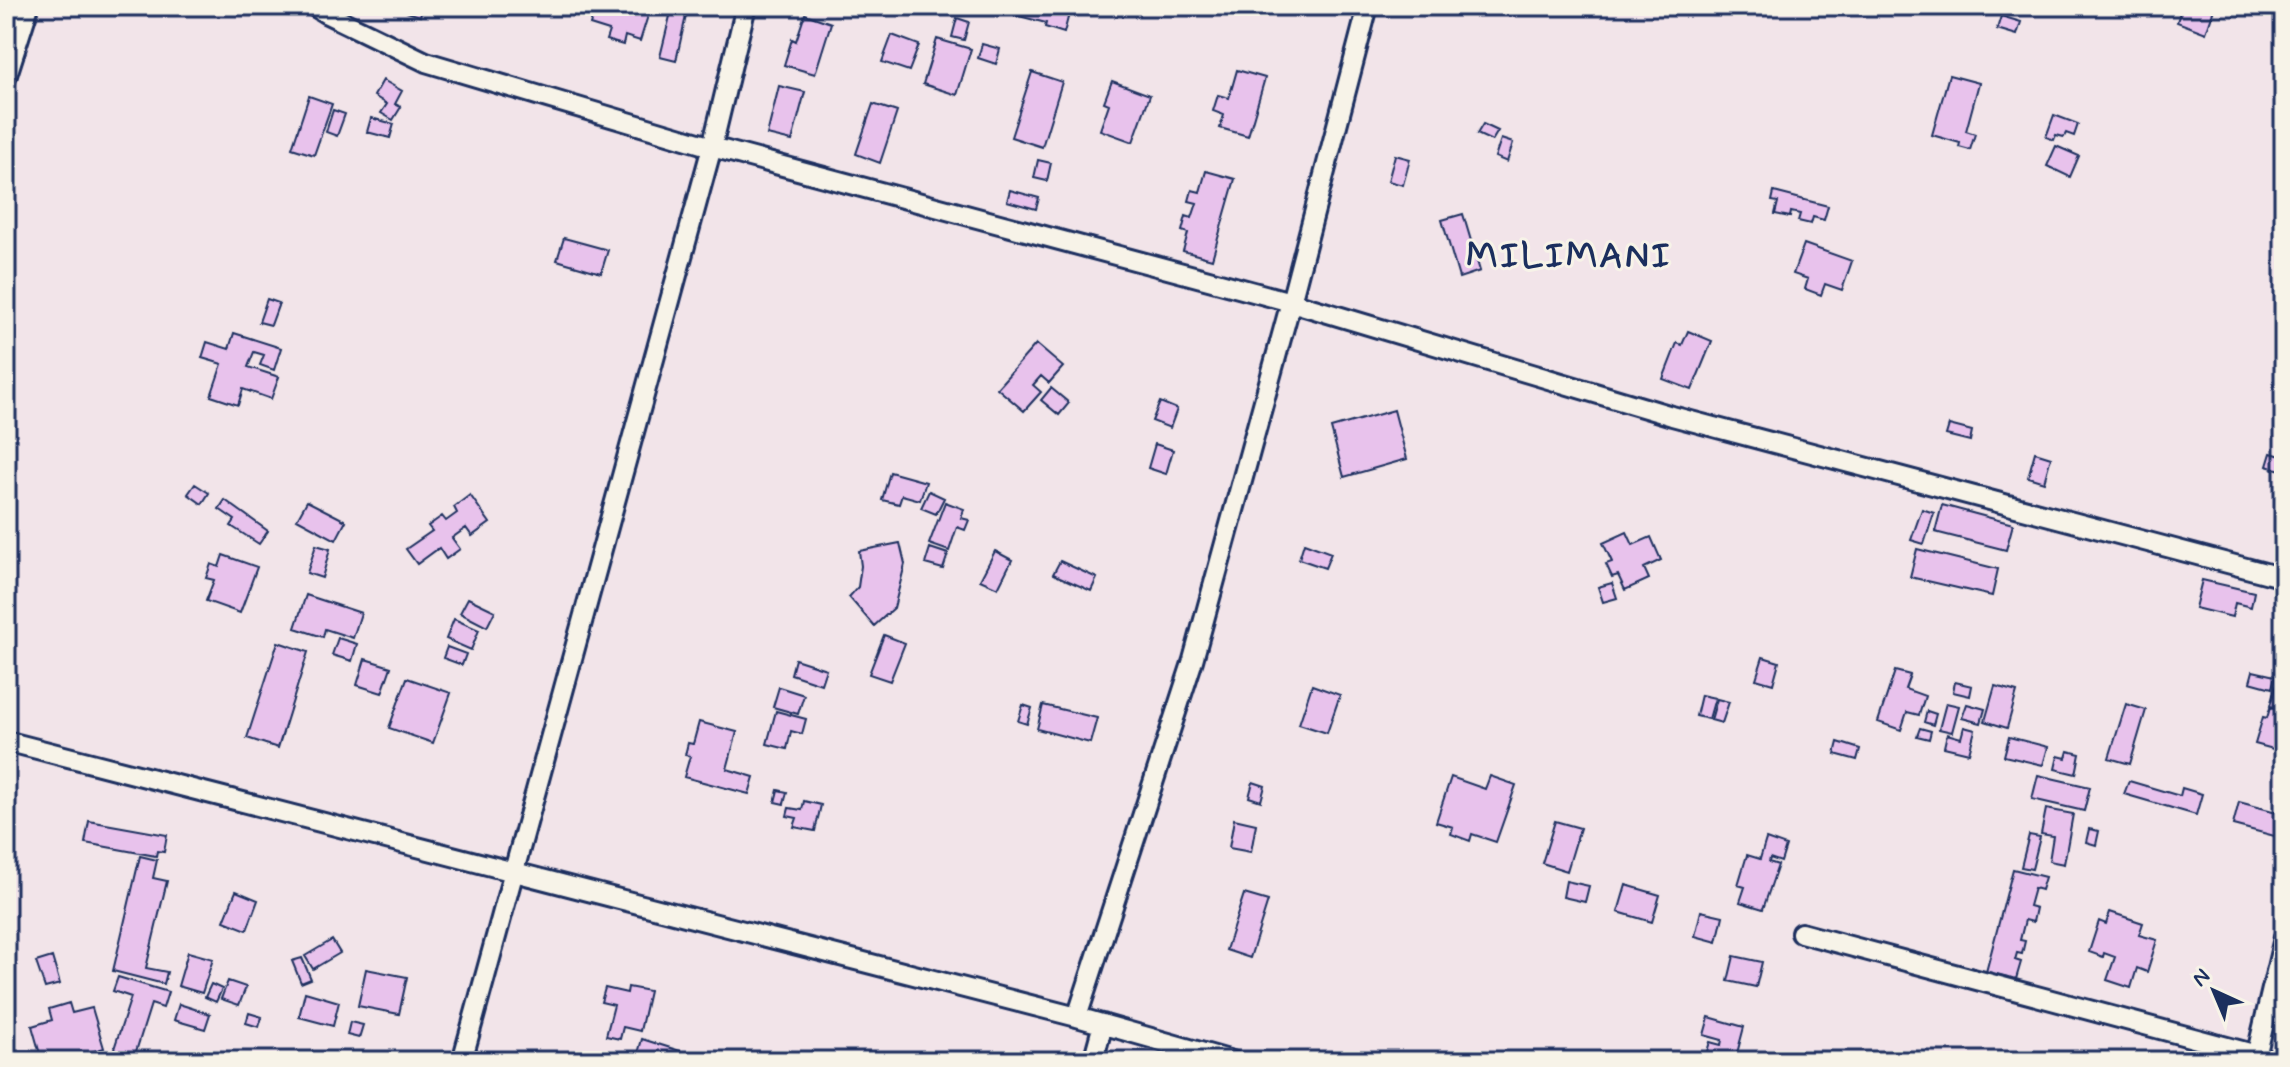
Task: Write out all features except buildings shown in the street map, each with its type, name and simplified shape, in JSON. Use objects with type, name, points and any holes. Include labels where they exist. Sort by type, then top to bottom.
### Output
[{"type":"street","points":[[6,78],[29,6]]},
{"type":"street","points":[[314,6],[426,62],[712,147],[1291,302],[1672,416],[2284,578]]},
{"type":"street","points":[[462,1061],[712,147],[746,6]]},
{"type":"street","points":[[1077,1017],[1193,660],[1368,6]]},
{"type":"street","points":[[6,741],[1077,1017],[1232,1061]]},
{"type":"street","points":[[1801,933],[2256,1058],[2284,938]]},
{"type":"street","points":[[1093,1061],[1103,1024]]},
{"type":"district","name":"MILIMANI","points":[[1569,257]]}]
